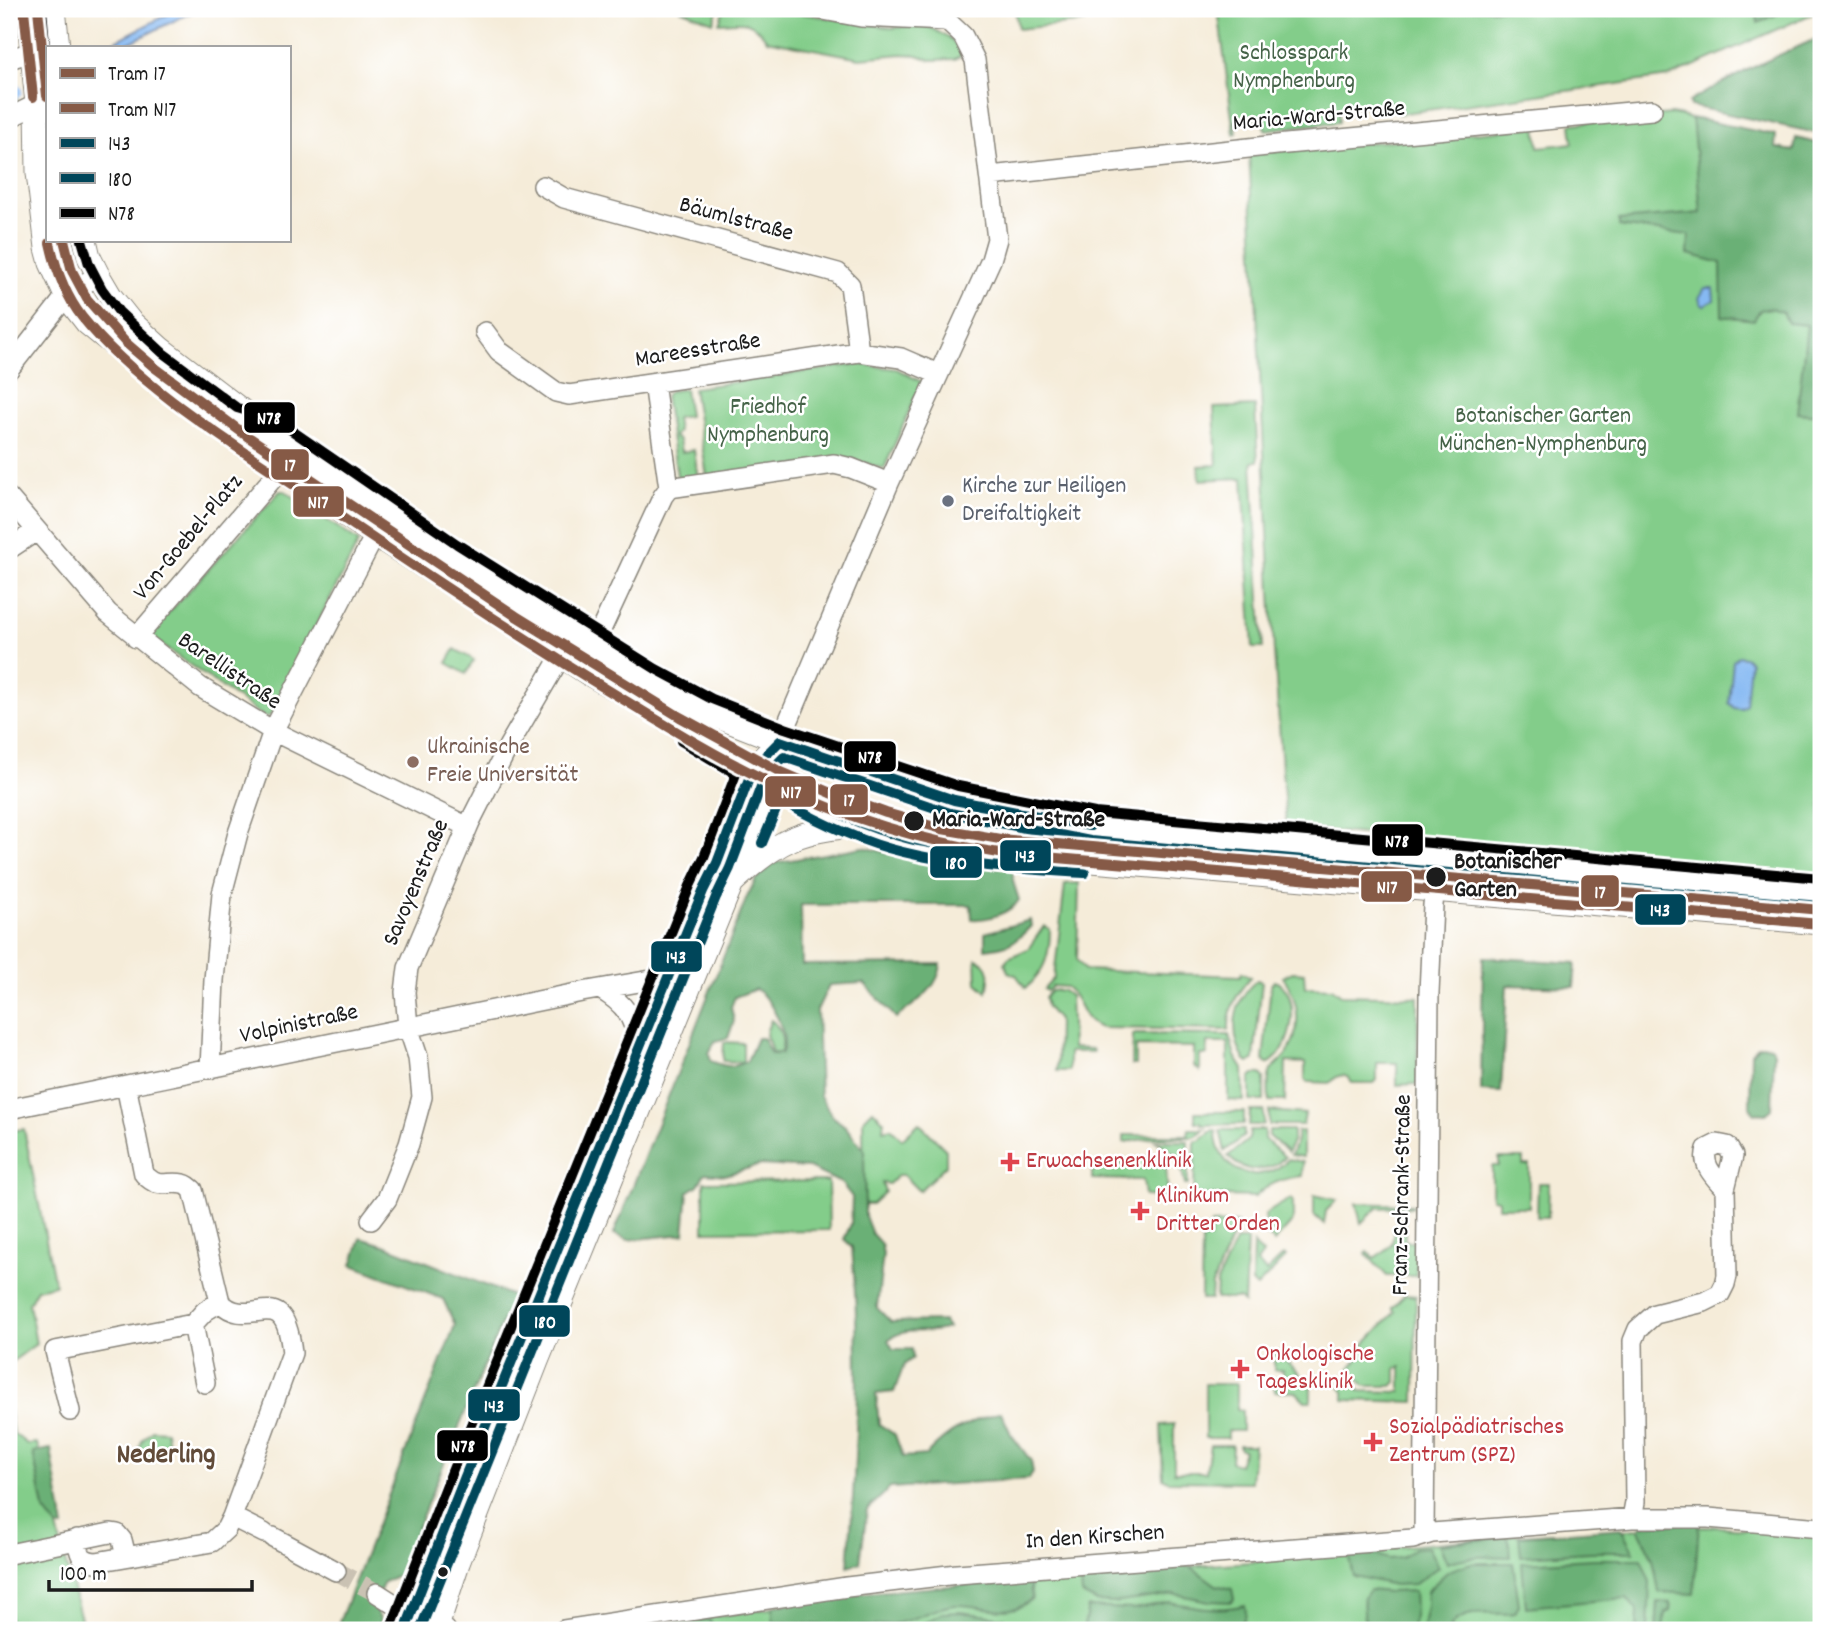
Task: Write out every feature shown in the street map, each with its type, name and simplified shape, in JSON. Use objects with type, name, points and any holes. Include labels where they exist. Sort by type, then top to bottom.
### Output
[{"type":"main road","points":[[28,9],[37,104],[38,173],[46,241]]},
{"type":"main road","points":[[54,9],[58,46]]},
{"type":"main road","points":[[46,242],[51,263],[66,296],[87,323],[137,364],[280,470],[561,656],[773,780],[819,805],[869,826],[926,843],[986,852],[1821,923]]},
{"type":"main road","points":[[85,242],[98,275],[130,321],[161,349],[259,425],[449,556],[593,647],[706,712],[780,741],[954,800],[1105,828],[1821,892]]},
{"type":"main road","points":[[408,1622],[703,891],[717,863],[753,768],[780,741]]},
{"type":"main road","points":[[439,1629],[472,1525],[773,780],[780,741]]},
{"type":"main road","points":[[729,886],[786,840],[824,829],[869,826]]},
{"type":"street","points":[[780,741],[889,483],[996,248],[997,233],[975,60],[963,36],[947,21],[933,14],[861,17],[818,9]]},
{"type":"street","points":[[9,59],[32,52]]},
{"type":"street","points":[[9,118],[37,104]]},
{"type":"street","name":"Maria-Ward-Straße","points":[[990,176],[1286,144],[1652,110]]},
{"type":"street","name":"Bäumlstraße","points":[[543,186],[564,198],[838,273],[850,285],[859,352]]},
{"type":"street","points":[[9,369],[66,296],[98,275]]},
{"type":"street","name":"Mareesstraße","points":[[485,332],[499,351],[556,392],[569,396],[859,352],[901,358],[937,374]]},
{"type":"street","points":[[654,383],[669,488]]},
{"type":"street","points":[[593,647],[669,488],[834,464],[889,483]]},
{"type":"street","name":"Von-Goebel-Platz","points":[[136,638],[280,470]]},
{"type":"street","name":"Barellistraße","points":[[9,498],[108,613],[200,687],[273,732],[468,827]]},
{"type":"street","points":[[9,549],[36,531]]},
{"type":"street","points":[[210,1069],[222,894],[238,833],[273,732],[375,535]]},
{"type":"street","name":"Savoyenstraße","points":[[371,1220],[387,1199],[409,1144],[422,1097],[418,1057],[408,1027],[405,992],[408,968],[468,827],[509,745],[561,656]]},
{"type":"street","name":"Franz-Schrank-Straße","points":[[1424,1534],[1429,993],[1438,858]]},
{"type":"street","name":"Volpinistraße","points":[[10,1103],[210,1069],[408,1027],[668,977]]},
{"type":"street","points":[[600,989],[613,996],[630,1014],[640,1046]]},
{"type":"street","points":[[9,1554],[77,1539],[81,1555],[86,1561],[96,1562],[212,1542],[226,1529],[232,1517],[292,1353],[290,1331],[276,1311],[240,1314],[229,1311],[220,1302],[193,1190],[183,1184],[166,1185],[151,1181],[144,1174],[126,1085]]},
{"type":"street","points":[[1632,1518],[1635,1502],[1633,1341],[1638,1329],[1655,1314],[1704,1302],[1720,1294],[1727,1276],[1725,1189]]},
{"type":"street","points":[[71,1411],[55,1351],[193,1324],[205,1311],[220,1302]]},
{"type":"street","points":[[193,1324],[205,1383]]},
{"type":"street","points":[[232,1517],[336,1571]]},
{"type":"street","name":"In den Kirschen","points":[[564,1630],[847,1587],[957,1574],[1413,1539],[1424,1534],[1632,1518],[1707,1518],[1821,1528]]},
{"type":"street","points":[[377,1593],[408,1622],[439,1629]]},
{"type":"green space","points":[[680,9],[718,9],[713,22]]},
{"type":"green space","points":[[724,9],[773,9],[893,28],[917,25],[930,27],[952,40],[960,49],[961,56],[955,59],[931,60],[902,54],[860,58],[767,40],[757,28],[747,23],[719,23]]},
{"type":"green space","points":[[1015,9],[1091,9],[1086,13],[1085,22],[1018,29]]},
{"type":"green space","points":[[1105,9],[1189,9],[1189,12],[1111,22],[1110,14]]},
{"type":"green space","name":"Schlosspark Nymphenburg","points":[[1218,9],[1821,10],[1669,77],[1398,114],[1396,102],[1338,109],[1339,122],[1265,130],[1263,118],[1235,121],[1237,133],[1234,134]]},
{"type":"green space","points":[[1756,9],[1782,9],[1782,12],[1758,23]]},
{"type":"green space","points":[[1821,37],[1821,134],[1690,106],[1689,102],[1721,84]]},
{"type":"green space","points":[[13,75],[18,107],[9,111],[9,77]]},
{"type":"green space","name":"Botanischer Garten München-Nymphenburg","points":[[1671,114],[1778,148],[1794,151],[1796,138],[1821,144],[1821,875],[1576,854],[1551,855],[1551,851],[1286,827],[1274,652],[1249,154],[1536,127],[1539,147],[1573,143],[1571,124]]},
{"type":"green space","points":[[1692,118],[1776,135],[1775,148],[1794,151],[1796,138],[1821,144],[1821,415],[1797,413],[1807,325],[1788,323],[1783,312],[1771,308],[1760,310],[1754,320],[1722,316],[1721,263],[1688,254],[1689,235],[1619,226],[1619,220],[1701,213]]},
{"type":"green space","name":"Friedhof Nymphenburg","points":[[858,364],[897,369],[922,382],[884,469],[852,459],[707,477],[693,388]]},
{"type":"green space","points":[[685,389],[689,416],[676,418],[678,431],[674,437],[679,440],[681,452],[694,450],[698,478],[683,481],[677,476],[665,396],[669,391]]},
{"type":"green space","points":[[1255,406],[1258,461],[1252,462],[1263,648],[1253,648],[1243,478],[1200,480],[1199,466],[1217,465],[1214,408]]},
{"type":"green space","points":[[280,491],[285,491],[359,542],[270,716],[264,717],[153,639],[151,632]]},
{"type":"green space","points":[[455,649],[474,660],[466,674],[447,663]]},
{"type":"green space","points":[[968,811],[1411,863],[1411,867],[1003,830],[965,823]]},
{"type":"green space","points":[[863,847],[924,861],[1013,869],[1013,881],[1019,900],[1004,912],[978,919],[972,919],[971,905],[801,905],[802,965],[941,964],[931,988],[896,1018],[864,983],[829,985],[817,1010],[820,1096],[832,1116],[845,1126],[864,1150],[865,1216],[872,1234],[881,1244],[883,1254],[877,1308],[891,1322],[943,1321],[948,1328],[902,1333],[888,1340],[893,1349],[912,1349],[913,1358],[904,1365],[894,1392],[876,1394],[879,1424],[895,1435],[903,1457],[926,1455],[944,1438],[960,1428],[1001,1412],[1011,1434],[1031,1461],[1033,1472],[1028,1479],[890,1488],[867,1510],[860,1563],[848,1566],[856,1446],[857,1367],[852,1247],[844,1239],[851,1224],[852,1197],[841,1183],[809,1168],[760,1165],[725,1175],[705,1173],[698,1185],[688,1192],[684,1234],[628,1240],[614,1234],[747,897],[756,879],[774,863]],"holes":[[[756,989],[762,994],[781,1028],[781,1054],[771,1054],[763,1038],[757,1038],[747,1061],[729,1066],[711,1061],[709,1053],[715,1041],[728,1038],[734,1021],[731,1007],[735,997]]]},
{"type":"green space","points":[[1544,874],[1821,899],[1821,915],[1543,889]]},
{"type":"green space","points":[[1079,883],[1077,960],[1085,970],[1240,976],[1242,972],[1251,977],[1234,1001],[1229,1030],[1101,1028],[1089,1020],[1066,987],[1053,986],[1047,991],[1044,989],[1054,978],[1065,884]]},
{"type":"green space","points":[[1030,920],[1031,926],[1015,940],[1000,947],[985,949],[985,933]]},
{"type":"green space","points":[[1044,926],[1050,929],[1047,954],[1038,976],[1026,988],[1016,975],[1008,972],[1005,963],[1008,958],[1028,949]]},
{"type":"green space","points":[[1483,957],[1576,963],[1574,987],[1507,985],[1501,1092],[1481,1091]]},
{"type":"green space","points":[[976,959],[988,968],[987,992],[977,983]]},
{"type":"green space","points":[[1292,972],[1304,973],[1305,987],[1332,988],[1341,995],[1418,997],[1417,1084],[1397,1085],[1397,1063],[1377,1063],[1377,1080],[1374,1083],[1352,1083],[1342,1076],[1336,1077],[1331,1083],[1308,1082],[1305,1080],[1305,1063],[1286,1062],[1285,1101],[1269,1101],[1270,1073],[1291,1047],[1297,1027],[1296,1006],[1283,977]]},
{"type":"green space","points":[[1257,980],[1262,982],[1254,1059],[1249,1063],[1240,1051],[1235,1029],[1236,1018],[1242,998]]},
{"type":"green space","points":[[1274,981],[1283,986],[1289,996],[1292,1022],[1283,1048],[1276,1058],[1267,1064],[1263,1060],[1271,985]]},
{"type":"green space","points":[[1062,990],[1070,996],[1072,1048],[1092,1049],[1093,1052],[1069,1052],[1069,1071],[1057,1071],[1058,1020],[1047,1007],[1045,997],[1051,991]]},
{"type":"green space","points":[[771,1020],[781,1035],[780,1053],[772,1053],[767,1038]]},
{"type":"green space","points":[[1133,1034],[1229,1035],[1235,1056],[1243,1069],[1244,1101],[1228,1100],[1228,1043],[1207,1043],[1207,1055],[1200,1055],[1200,1071],[1194,1066],[1194,1047],[1136,1046],[1136,1065],[1132,1065]]},
{"type":"green space","points":[[724,1042],[743,1043],[743,1062],[723,1061]]},
{"type":"green space","points":[[1759,1045],[1771,1046],[1774,1052],[1772,1109],[1766,1114],[1754,1113],[1750,1107],[1751,1053]]},
{"type":"green space","points":[[1254,1074],[1261,1074],[1264,1078],[1264,1101],[1250,1101],[1250,1078]]},
{"type":"green space","points":[[873,1110],[884,1121],[883,1130],[891,1128],[902,1139],[919,1123],[946,1150],[946,1165],[919,1191],[903,1175],[898,1175],[889,1184],[882,1183],[885,1192],[872,1204],[864,1204],[863,1120]]},
{"type":"green space","points":[[1250,1111],[1264,1111],[1264,1125],[1249,1125]]},
{"type":"green space","points":[[1269,1111],[1305,1114],[1303,1125],[1269,1125]]},
{"type":"green space","points":[[1195,1112],[1244,1112],[1244,1124],[1202,1125],[1201,1122],[1195,1122]]},
{"type":"green space","points":[[24,1129],[55,1285],[37,1289],[29,1303],[36,1344],[9,1364],[9,1131]]},
{"type":"green space","points":[[1189,1129],[1205,1129],[1194,1137],[1124,1142],[1124,1135],[1188,1135]]},
{"type":"green space","points":[[1216,1130],[1223,1156],[1231,1166],[1241,1172],[1265,1173],[1289,1159],[1303,1162],[1302,1176],[1276,1182],[1255,1197],[1194,1195],[1195,1141]]},
{"type":"green space","points":[[1220,1130],[1244,1130],[1244,1136],[1225,1151]]},
{"type":"green space","points":[[1250,1130],[1264,1130],[1264,1139],[1285,1157],[1271,1167],[1256,1170],[1234,1162],[1228,1156],[1249,1139]]},
{"type":"green space","points":[[1269,1130],[1293,1130],[1288,1152],[1269,1136]]},
{"type":"green space","points":[[1297,1131],[1303,1131],[1303,1157],[1291,1155],[1297,1140]]},
{"type":"green space","points":[[1156,1141],[1188,1141],[1188,1185],[1185,1185],[1177,1157]]},
{"type":"green space","points":[[1148,1157],[1160,1160],[1166,1167],[1168,1197],[1145,1196],[1143,1180],[1092,1179],[1092,1170],[1118,1168],[1118,1164]]},
{"type":"green space","points":[[1499,1158],[1523,1158],[1523,1165],[1529,1165],[1529,1207],[1498,1207],[1498,1200],[1492,1199],[1492,1166],[1499,1166]]},
{"type":"green space","points":[[828,1181],[829,1230],[704,1231],[704,1182]]},
{"type":"green space","points":[[1538,1183],[1549,1183],[1548,1217],[1537,1217]]},
{"type":"green space","points":[[1314,1195],[1337,1200],[1326,1211],[1324,1224],[1314,1215]]},
{"type":"green space","points":[[1290,1199],[1293,1200],[1293,1221],[1274,1242],[1266,1233],[1265,1214]]},
{"type":"green space","points":[[1356,1203],[1413,1207],[1377,1208],[1361,1223]]},
{"type":"green space","points":[[1401,1219],[1405,1219],[1405,1241],[1416,1241],[1416,1276],[1387,1276],[1366,1254],[1368,1252],[1374,1258],[1387,1249],[1392,1243],[1393,1228]]},
{"type":"green space","points":[[1238,1223],[1212,1285],[1211,1299],[1201,1299],[1202,1239],[1210,1239],[1211,1224]]},
{"type":"green space","points":[[361,1238],[513,1296],[398,1575],[384,1582],[373,1606],[381,1620],[377,1630],[336,1630],[455,1325],[443,1299],[352,1265]]},
{"type":"green space","points":[[1236,1240],[1247,1240],[1244,1303],[1240,1299],[1216,1299],[1217,1282]]},
{"type":"green space","points":[[1253,1244],[1263,1254],[1257,1262],[1266,1272],[1284,1255],[1286,1257],[1257,1287],[1252,1283]]},
{"type":"green space","points":[[1405,1295],[1416,1296],[1415,1402],[1344,1400],[1344,1392],[1340,1387],[1350,1378],[1360,1391],[1401,1392],[1401,1367],[1396,1368],[1396,1382],[1392,1386],[1365,1386],[1349,1369],[1359,1358],[1355,1354],[1395,1312],[1392,1308]]},
{"type":"green space","points":[[1277,1351],[1311,1386],[1311,1401],[1305,1401],[1296,1392],[1275,1391],[1274,1386],[1283,1386],[1283,1370],[1274,1370],[1274,1353]]},
{"type":"green space","points":[[1205,1384],[1237,1384],[1237,1409],[1242,1410],[1242,1431],[1228,1431],[1228,1438],[1205,1438]]},
{"type":"green space","points":[[9,1409],[13,1433],[27,1444],[37,1443],[84,1630],[12,1630],[9,1616]]},
{"type":"green space","points":[[1174,1424],[1174,1472],[1206,1472],[1210,1445],[1232,1445],[1231,1462],[1239,1464],[1244,1450],[1239,1448],[1239,1445],[1254,1445],[1251,1482],[1168,1481],[1163,1478],[1161,1425]]},
{"type":"green space","points":[[152,1430],[166,1431],[168,1444],[159,1455],[150,1459],[143,1457],[139,1448]]},
{"type":"green space","points":[[51,1449],[64,1527],[58,1528],[44,1509],[33,1452]]},
{"type":"green space","points":[[1699,1522],[1694,1594],[1659,1592],[1653,1559],[1639,1530],[1642,1525]]},
{"type":"green space","points":[[1706,1526],[1821,1534],[1821,1630],[618,1630],[773,1608],[1053,1576],[1251,1562],[1514,1535]]},
{"type":"green space","points":[[1621,1528],[1634,1552],[1521,1556],[1519,1536]]},
{"type":"green space","points":[[1508,1537],[1511,1557],[1479,1557],[1447,1563],[1439,1544]]},
{"type":"green space","points":[[1428,1547],[1438,1567],[1415,1584],[1394,1585],[1353,1576],[1348,1554],[1366,1552],[1389,1559],[1401,1558],[1415,1548]]},
{"type":"green space","points":[[1641,1559],[1650,1582],[1648,1630],[1637,1630],[1638,1612],[1627,1598],[1526,1607],[1522,1563]]},
{"type":"green space","points":[[1471,1563],[1513,1563],[1519,1605],[1515,1613],[1470,1615],[1455,1622],[1449,1630],[1422,1630],[1427,1591],[1448,1571]]},
{"type":"green space","points":[[1190,1566],[1216,1585],[1232,1589],[1234,1599],[1231,1602],[1209,1601],[1175,1594],[1113,1603],[1097,1602],[1082,1594],[1081,1582],[1084,1576]]},
{"type":"green space","points":[[1026,1580],[1030,1584],[1032,1598],[1015,1609],[955,1605],[898,1623],[867,1626],[773,1622],[773,1606],[851,1594]]},
{"type":"green space","points":[[1370,1590],[1414,1591],[1412,1630],[1359,1630],[1365,1624],[1363,1599]]},
{"type":"green space","points":[[1169,1602],[1216,1608],[1245,1605],[1246,1613],[1235,1630],[1083,1630],[1088,1607],[1133,1609]]},
{"type":"green space","points":[[1658,1602],[1671,1603],[1670,1611],[1665,1613],[1663,1630],[1656,1630]]},
{"type":"green space","points":[[960,1612],[1004,1618],[1009,1624],[1007,1630],[900,1630],[919,1626],[942,1613]]},
{"type":"green space","points":[[708,1618],[715,1630],[686,1630],[689,1621]]},
{"type":"water","points":[[178,9],[198,9],[123,46],[106,46]]},
{"type":"water","points":[[1705,288],[1713,288],[1714,300],[1704,306],[1699,298]]},
{"type":"water","points":[[1738,656],[1745,657],[1750,662],[1746,705],[1741,709],[1734,708],[1729,703],[1733,661]]},
{"type":"waterway","points":[[9,94],[15,91]]},
{"type":"tunnel","points":[[336,1571],[377,1593]]},
{"type":"tram line","name":"17","points":[[38,9],[46,86]]},
{"type":"tram line","name":"N17","points":[[24,10],[33,97]]},
{"type":"tram line","name":"17","points":[[65,242],[72,271],[87,299],[125,342],[154,367],[247,436],[516,616],[680,717],[777,770],[831,793],[942,829],[1000,839],[1821,910]]},
{"type":"tram line","name":"N17","points":[[50,243],[62,282],[82,317],[136,372],[201,422],[584,676],[733,764],[827,807],[912,835],[999,853],[1820,924]]},
{"type":"transit line","name":"N78","points":[[42,9],[46,55]]},
{"type":"transit line","name":"N78","points":[[83,242],[89,264],[102,289],[119,312],[163,353],[237,408],[275,419],[457,544],[656,669],[712,699],[785,728],[958,786],[1095,813],[1821,878]]},
{"type":"transit line","name":"N78","points":[[392,1625],[736,774],[681,741]]},
{"type":"transit line","name":"143","points":[[780,741],[954,800],[1090,826]]},
{"type":"transit line","name":"143","points":[[405,1630],[703,891],[717,863],[753,768],[780,741]]},
{"type":"transit line","name":"180","points":[[420,1630],[765,776],[784,757],[950,813],[1090,841],[1820,906]]},
{"type":"transit line","name":"143","points":[[773,780],[821,806],[871,827],[916,840],[986,852],[1821,923]]},
{"type":"transit line","name":"180","points":[[762,843],[780,800],[840,830],[903,852],[971,864],[1085,873]]},
{"type":"place","name":"Kirche zur Heiligen Dreifaltigkeit","points":[[948,501]]},
{"type":"place","name":"Ukrainische Freie Universität","points":[[413,762]]},
{"type":"place","name":"Maria-Ward-Straße","points":[[914,821]]},
{"type":"place","name":"Botanischer Garten","points":[[1436,877]]},
{"type":"place","name":"Erwachsenenklinik","points":[[1010,1162]]},
{"type":"place","name":"Klinikum Dritter Orden","points":[[1140,1211]]},
{"type":"place","name":"Onkologische Tagesklinik","points":[[1240,1369]]},
{"type":"place","name":"Sozialpädiatrisches Zentrum (SPZ)","points":[[1373,1442]]},
{"type":"district","name":"Nederling","points":[[166,1457]]}]
